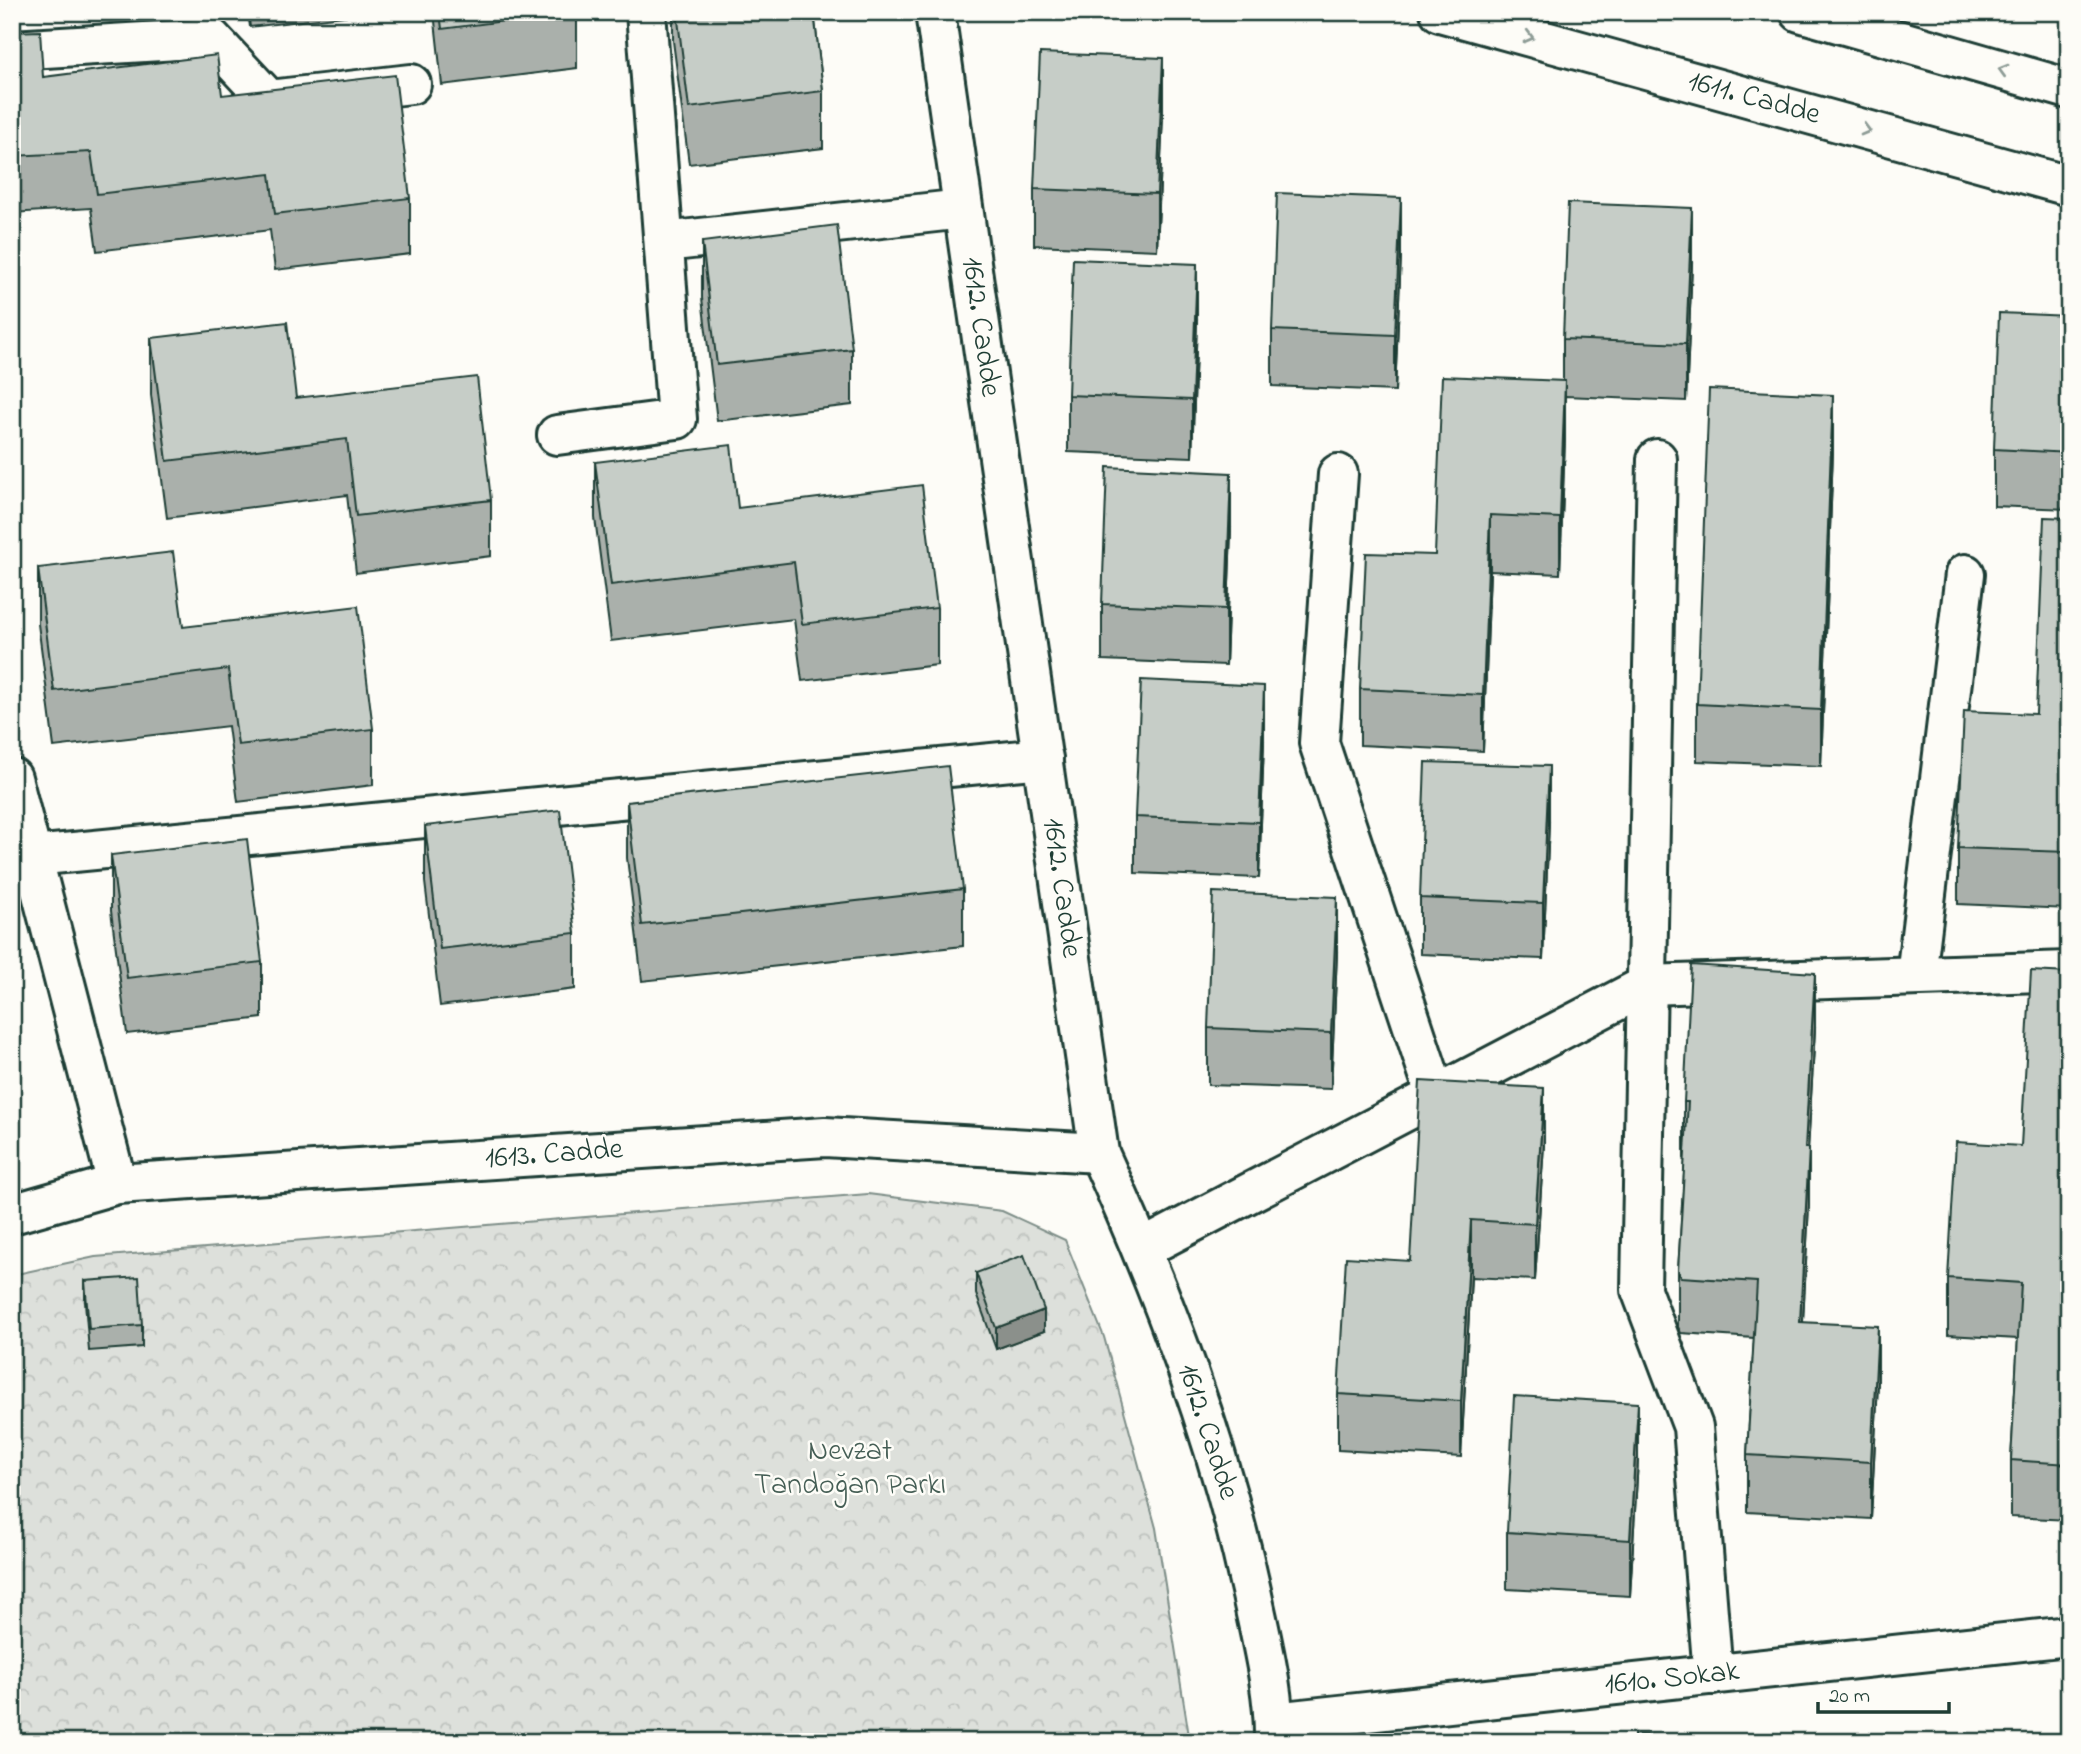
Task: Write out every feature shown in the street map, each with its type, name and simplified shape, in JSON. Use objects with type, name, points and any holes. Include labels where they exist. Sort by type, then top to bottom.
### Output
[{"type":"street","points":[[557,435],[677,419],[646,12]]},
{"type":"street","name":"1612. Cadde","points":[[935,12],[1100,1153],[1142,1249],[1203,1409],[1227,1487],[1263,1645],[1274,1732]]},
{"type":"street","name":"1611. Cadde","points":[[1440,12],[2069,186]]},
{"type":"street","points":[[1800,12],[2069,89]]},
{"type":"street","points":[[12,50],[211,25],[269,100],[411,84]]},
{"type":"street","points":[[664,242],[963,209]]},
{"type":"street","points":[[1657,459],[1641,1290],[1693,1427],[1713,1675]]},
{"type":"street","points":[[1338,474],[1320,743],[1436,1096]]},
{"type":"street","points":[[1916,976],[1965,574]]},
{"type":"street","points":[[22,857],[1043,758]]},
{"type":"street","points":[[12,778],[22,857],[117,1184]]},
{"type":"street","points":[[1142,1249],[1647,985],[2069,971]]},
{"type":"street","name":"1613. Cadde","points":[[12,1214],[117,1184],[825,1138],[1100,1153]]},
{"type":"street","name":"1610. Sokak","points":[[1274,1732],[1713,1675],[2069,1636]]},
{"type":"green space","name":"Nevzat Tandoğan Parkı","points":[[868,1194],[1002,1211],[1065,1240],[1104,1337],[1156,1528],[1190,1742],[12,1742],[12,1275],[95,1257]]},
{"type":"building","points":[[440,12],[573,12],[442,29]]},
{"type":"building","points":[[677,12],[814,12],[823,91],[689,108]]},
{"type":"building","points":[[40,31],[43,77],[217,55],[222,95],[395,75],[410,198],[275,214],[270,174],[97,194],[91,152],[12,156],[12,32]]},
{"type":"building","points":[[1040,53],[1163,58],[1157,194],[1034,189]]},
{"type":"building","points":[[1277,193],[1401,198],[1395,335],[1272,330]]},
{"type":"building","points":[[1568,203],[1692,208],[1686,344],[1563,339]]},
{"type":"building","points":[[837,225],[852,349],[717,365],[702,242]]},
{"type":"building","points":[[1073,259],[1197,264],[1192,400],[1068,395]]},
{"type":"building","points":[[1999,313],[2069,316],[2069,453],[1994,449]]},
{"type":"building","points":[[287,322],[296,398],[477,377],[491,500],[356,516],[347,439],[167,461],[151,338]]},
{"type":"building","points":[[1442,376],[1565,381],[1560,518],[1490,515],[1483,695],[1360,689],[1366,553],[1435,555]]},
{"type":"building","points":[[1709,389],[1833,395],[1821,710],[1697,704]]},
{"type":"building","points":[[731,445],[738,508],[922,485],[937,608],[802,624],[794,562],[611,585],[595,462]]},
{"type":"building","points":[[1107,467],[1231,473],[1226,609],[1102,604]]},
{"type":"building","points":[[2044,517],[2069,518],[2069,852],[1958,848],[1964,711],[2036,714]]},
{"type":"building","points":[[173,552],[183,627],[358,606],[373,729],[238,745],[228,669],[54,691],[38,568]]},
{"type":"building","points":[[1141,680],[1264,686],[1259,822],[1135,817]]},
{"type":"building","points":[[1425,762],[1549,766],[1543,903],[1420,898]]},
{"type":"building","points":[[948,766],[963,889],[642,925],[627,802]]},
{"type":"building","points":[[560,810],[575,933],[440,949],[425,826]]},
{"type":"building","points":[[247,839],[262,962],[127,978],[111,855]]},
{"type":"building","points":[[1213,892],[1337,897],[1331,1033],[1208,1028]]},
{"type":"building","points":[[1691,965],[1815,973],[1805,1148],[1809,1148],[1800,1322],[1878,1326],[1871,1462],[1747,1455],[1757,1282],[1681,1277],[1678,1271],[1688,1102],[1684,1102]]},
{"type":"building","points":[[2031,971],[2069,973],[2069,1464],[2011,1460],[2021,1283],[1948,1278],[1956,1142],[2021,1146]]},
{"type":"building","points":[[1420,1081],[1544,1088],[1535,1224],[1471,1220],[1461,1401],[1338,1394],[1346,1257],[1410,1261]]},
{"type":"building","points":[[1024,1255],[1044,1310],[996,1328],[976,1273]]},
{"type":"building","points":[[139,1277],[142,1325],[89,1329],[85,1281]]},
{"type":"building","points":[[1514,1396],[1638,1403],[1630,1540],[1507,1532]]},
{"type":"building","points":[[1634,1734],[1677,1736],[1676,1742],[1634,1742]]}]
